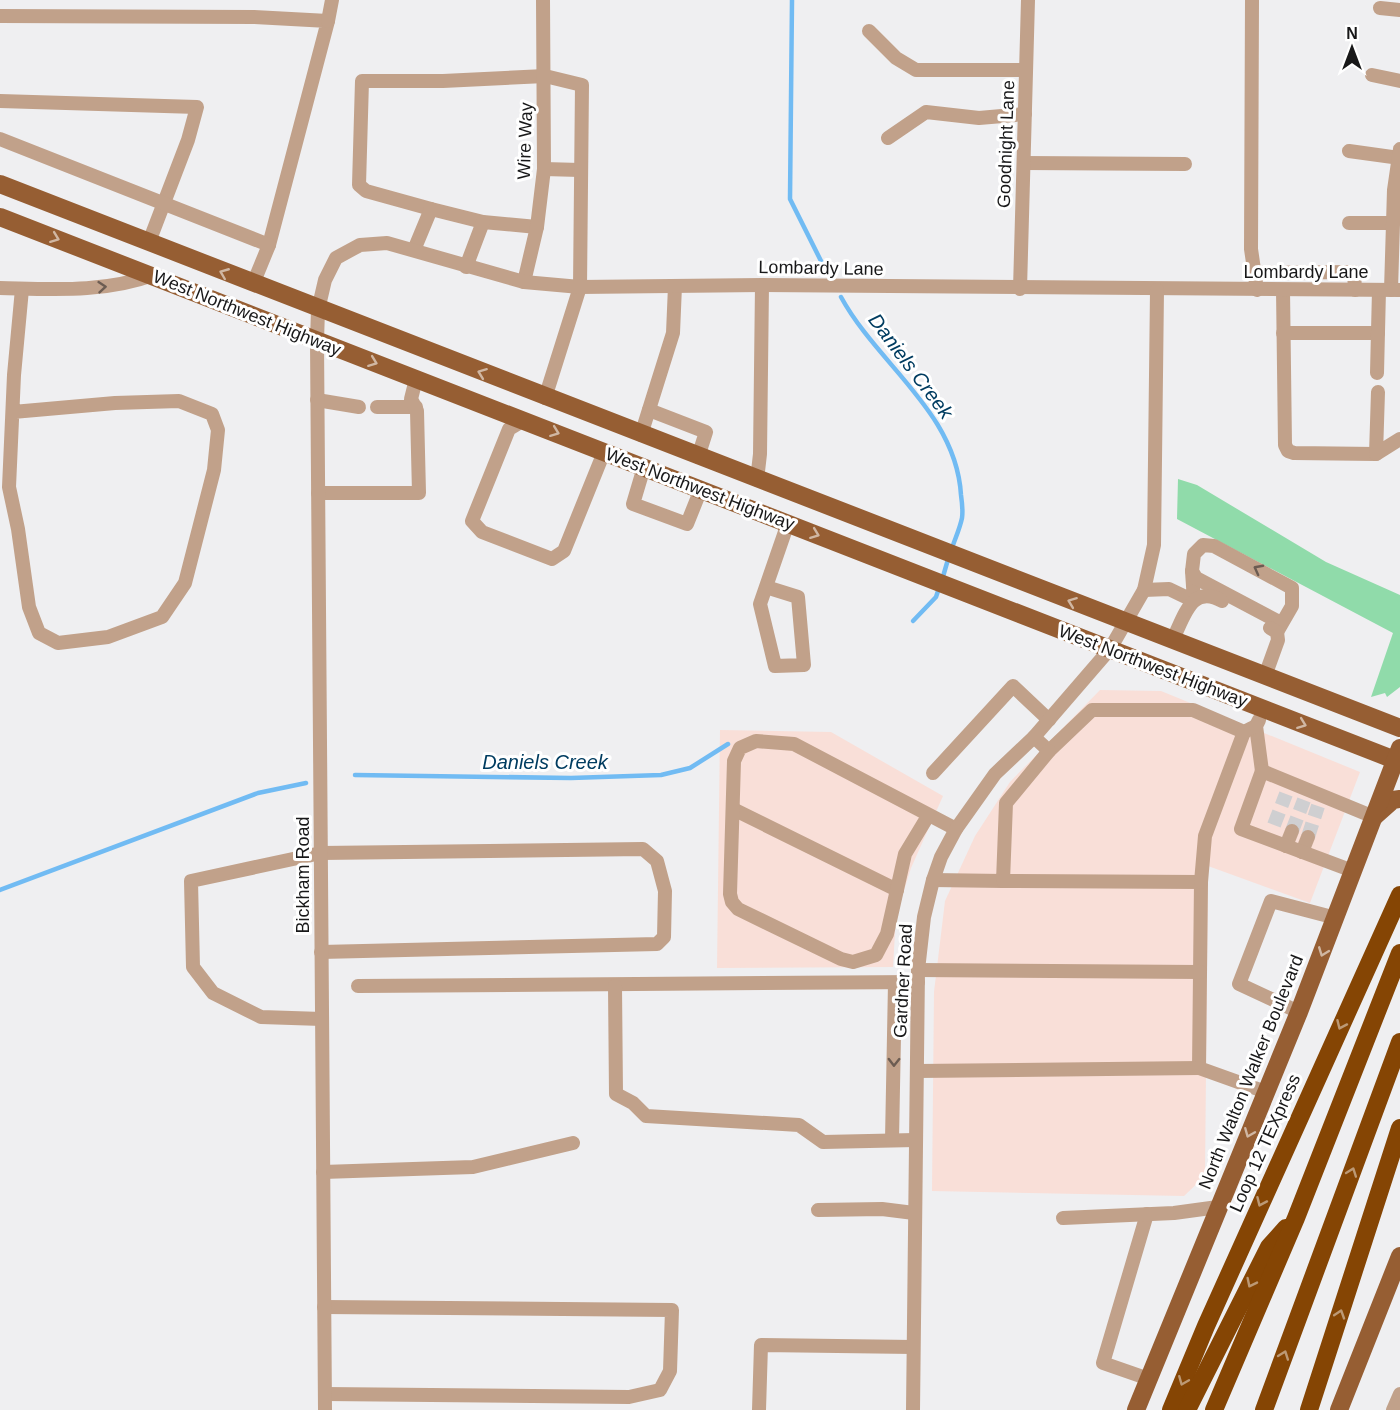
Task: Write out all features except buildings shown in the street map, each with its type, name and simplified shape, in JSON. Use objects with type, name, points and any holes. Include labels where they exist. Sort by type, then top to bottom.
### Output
[{"type":"highway","name":"Loop 12 TEXpress","points":[[1171,1410],[1210,1315],[1400,895]]},
{"type":"highway","points":[[1214,1410],[1296,1218],[1400,953]]},
{"type":"highway","points":[[1264,1410],[1400,1042]]},
{"type":"highway","points":[[1309,1410],[1400,1128]]},
{"type":"highway","points":[[1187,1410],[1269,1247],[1296,1218]]},
{"type":"main road","name":"West Northwest Highway","points":[[0,184],[318,310],[1400,728]]},
{"type":"main road","name":"West Northwest Highway","points":[[0,217],[1264,709],[1399,757]]},
{"type":"main road","points":[[524,420],[540,396]]},
{"type":"main road","points":[[701,489],[705,460]]},
{"type":"main road","name":"North Walton Walker Boulevard","points":[[1137,1410],[1175,1311],[1299,1012],[1399,757]]},
{"type":"main road","points":[[1374,817],[1393,801],[1400,799]]},
{"type":"main road","points":[[1339,1410],[1400,1256]]},
{"type":"street","points":[[253,284],[269,245],[332,0]]},
{"type":"street","name":"Wire Way","points":[[524,282],[537,227],[544,169],[543,0]]},
{"type":"street","name":"Goodnight Lane","points":[[1020,289],[1028,0]]},
{"type":"street","points":[[1252,0],[1251,249],[1257,290]]},
{"type":"street","points":[[1380,8],[1400,10]]},
{"type":"street","points":[[0,16],[254,17],[328,21]]},
{"type":"street","points":[[869,31],[896,58],[916,70],[1026,70]]},
{"type":"street","points":[[1372,75],[1400,81]]},
{"type":"street","points":[[537,227],[483,222],[366,191],[359,185],[362,81],[443,81],[545,76],[582,85],[580,287],[540,396]]},
{"type":"street","points":[[0,101],[197,107],[188,140],[148,243]]},
{"type":"street","points":[[888,138],[926,112],[979,118],[1025,114]]},
{"type":"street","points":[[0,139],[269,245]]},
{"type":"street","points":[[1349,151],[1399,155],[1390,290],[1378,333],[1377,373]]},
{"type":"street","points":[[1024,163],[1185,164]]},
{"type":"street","points":[[544,169],[580,170]]},
{"type":"street","points":[[414,250],[431,208]]},
{"type":"street","points":[[466,267],[483,222]]},
{"type":"street","points":[[1349,223],[1393,223]]},
{"type":"street","name":"Lombardy Lane","points":[[317,341],[318,310],[325,280],[336,258],[360,245],[387,243],[524,282],[580,287],[762,285],[1020,289],[1390,290]]},
{"type":"street","points":[[1255,273],[1354,272],[1355,290]]},
{"type":"street","points":[[0,288],[79,289],[128,285],[153,275]]},
{"type":"street","points":[[757,480],[760,454],[762,285]]},
{"type":"street","points":[[641,435],[674,333],[675,286]]},
{"type":"street","points":[[13,412],[115,403],[179,401],[212,414],[218,430],[214,470],[186,583],[162,617],[108,637],[58,643],[39,633],[29,607],[18,529],[9,487],[13,412],[22,289]]},
{"type":"street","name":"Gardner Road","points":[[913,1410],[918,976],[924,917],[941,857],[956,829],[995,774],[1034,737],[1110,649],[1144,590],[1154,545],[1157,290]]},
{"type":"street","points":[[1283,290],[1285,445],[1288,451],[1376,454],[1400,439]]},
{"type":"street","points":[[1283,333],[1378,333]]},
{"type":"street","name":"Bickham Road","points":[[317,341],[325,1410]]},
{"type":"street","points":[[318,493],[419,493],[416,408],[411,399],[416,379]]},
{"type":"street","points":[[1376,454],[1378,392]]},
{"type":"street","points":[[317,400],[359,406]]},
{"type":"street","points":[[377,407],[416,408]]},
{"type":"street","points":[[649,410],[706,432],[705,460]]},
{"type":"street","points":[[524,420],[509,429],[472,520],[482,532],[552,559],[564,551],[604,452]]},
{"type":"street","points":[[644,467],[633,504],[687,524],[701,489]]},
{"type":"street","points":[[766,587],[798,597],[804,665],[775,666],[760,603],[788,523]]},
{"type":"street","points":[[1194,601],[1192,571],[1194,554],[1203,544],[1214,546],[1292,588],[1292,606],[1279,627],[1278,640],[1265,676]]},
{"type":"street","points":[[1192,571],[1196,578],[1279,627]]},
{"type":"street","points":[[1144,590],[1169,589],[1194,601]]},
{"type":"street","points":[[1172,641],[1194,601],[1200,595],[1211,594],[1279,627]]},
{"type":"street","points":[[933,773],[1013,687],[1049,720]]},
{"type":"street","points":[[1199,1068],[1201,882],[1205,836],[1250,729],[1264,709]]},
{"type":"street","points":[[1003,881],[1006,803],[1049,751],[1092,710],[1193,710],[1250,729]]},
{"type":"street","points":[[1250,729],[1262,771],[1241,829],[1353,871]]},
{"type":"street","points":[[1034,737],[1049,751]]},
{"type":"street","points":[[928,816],[906,854],[887,934],[876,955],[853,962],[841,959],[738,909],[732,902],[734,761],[740,748],[756,741],[794,744],[956,829]]},
{"type":"street","points":[[1262,771],[1288,789],[1374,817]]},
{"type":"street","points":[[733,809],[897,890]]},
{"type":"street","points":[[1269,839],[1274,825]]},
{"type":"street","points":[[1287,846],[1292,831]]},
{"type":"street","points":[[1302,852],[1308,837]]},
{"type":"street","points":[[321,952],[657,944],[663,937],[664,891],[657,861],[643,849],[321,853],[191,881],[193,967],[213,993],[261,1017],[322,1019]]},
{"type":"street","points":[[933,880],[1201,882]]},
{"type":"street","points":[[1299,1012],[1239,984],[1271,901],[1336,918]]},
{"type":"street","points":[[358,986],[895,983],[918,976],[1200,972]]},
{"type":"street","points":[[892,1140],[895,983]]},
{"type":"street","points":[[615,986],[616,1094],[633,1103],[646,1116],[799,1125],[824,1142],[915,1140]]},
{"type":"street","points":[[917,1071],[1199,1068],[1266,1092]]},
{"type":"street","points":[[323,1172],[473,1167],[573,1143]]},
{"type":"street","points":[[1063,1218],[1148,1214],[1218,1207]]},
{"type":"street","points":[[818,1210],[882,1209],[914,1213]]},
{"type":"street","points":[[1148,1214],[1103,1363],[1149,1379]]},
{"type":"street","points":[[324,1307],[672,1310],[670,1371],[660,1390],[629,1397],[325,1394]]},
{"type":"street","points":[[759,1410],[761,1345],[913,1347]]},
{"type":"street","points":[[1393,1410],[1400,1394]]},
{"type":"shaded area","points":[[1100,690],[1161,691],[1360,772],[1310,903],[1208,866],[1205,1176],[1184,1196],[932,1191],[934,992],[945,901],[975,836],[1010,782]]},
{"type":"shaded area","points":[[720,730],[831,732],[943,796],[911,868],[896,916],[893,967],[717,968]]},
{"type":"green space","points":[[1178,479],[1197,485],[1326,562],[1400,595],[1400,687],[1387,697],[1385,693],[1371,697],[1393,633],[1177,519]]},
{"type":"waterway","name":"Daniels Creek","points":[[792,0],[790,199],[821,261]]},
{"type":"waterway","name":"Daniels Creek","points":[[841,297],[857,322],[931,414],[945,439],[956,465],[962,506],[961,522],[952,548]]},
{"type":"waterway","name":"Daniels Creek","points":[[942,580],[949,556]]},
{"type":"waterway","name":"Daniels Creek","points":[[913,621],[936,597],[939,588]]},
{"type":"waterway","name":"Daniels Creek","points":[[355,775],[571,778],[661,775],[690,768],[728,744]]},
{"type":"waterway","name":"Daniels Creek","points":[[0,890],[258,793],[306,783]]},
{"type":"tunnel","points":[[1274,825],[1286,794]]},
{"type":"tunnel","points":[[1292,831],[1304,800]]},
{"type":"tunnel","points":[[1308,837],[1318,806]]}]
